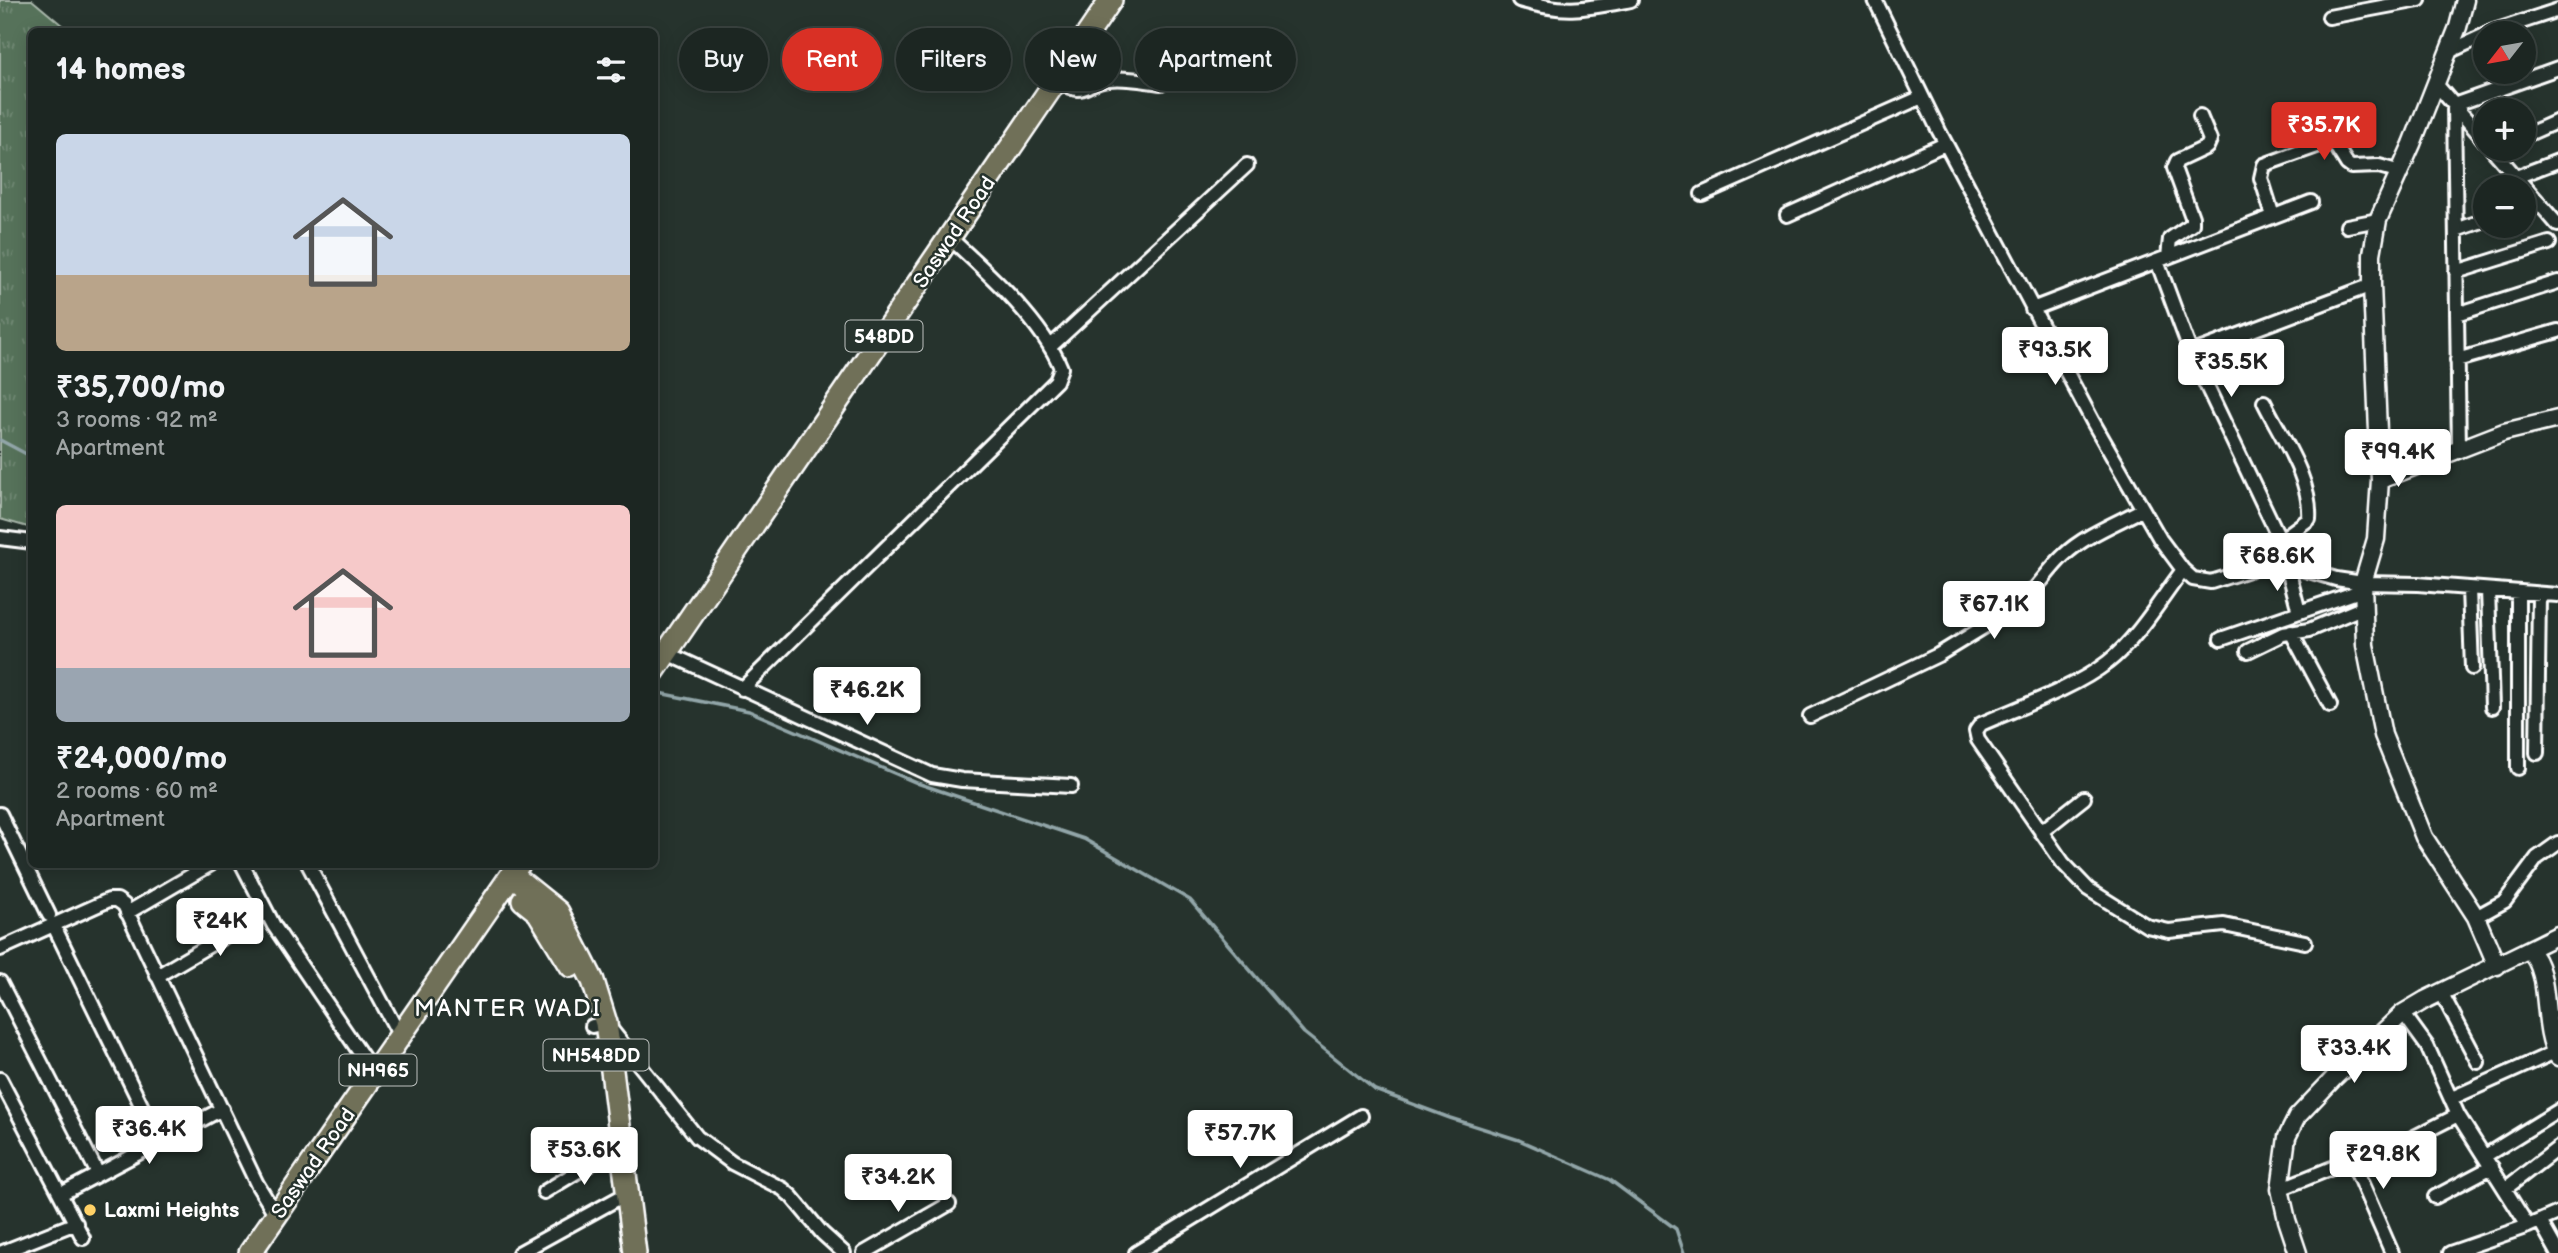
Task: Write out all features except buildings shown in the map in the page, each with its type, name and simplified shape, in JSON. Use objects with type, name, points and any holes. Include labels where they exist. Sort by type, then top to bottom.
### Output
[{"type":"highway","name":"Saswad Road","points":[[1092,28],[1111,0]]},
{"type":"highway","name":"Saswad Road","points":[[658,665],[1050,91]]},
{"type":"highway","name":"Saswad Road","points":[[250,1253],[512,875]]},
{"type":"highway","name":"NH548DD","points":[[512,875],[558,912],[593,981],[620,1147],[622,1253]]},
{"type":"highway","name":"NH548DD","points":[[599,1025],[608,1153],[635,1253]]},
{"type":"street","points":[[1519,0],[1561,10],[1631,0]]},
{"type":"street","points":[[1875,0],[1945,144],[2032,309],[2160,539],[2183,570],[2193,579],[2211,582],[2264,565],[2284,564],[2363,587]]},
{"type":"street","points":[[2329,17],[2419,0]]},
{"type":"street","points":[[2465,0],[2458,27],[2436,84],[2401,172],[2378,220],[2372,254],[2380,480],[2376,539],[2363,587],[2365,645],[2383,734],[2424,837],[2476,917],[2497,966]]},
{"type":"street","points":[[2525,21],[2558,10]]},
{"type":"street","points":[[2448,52],[2473,40]]},
{"type":"street","points":[[2454,105],[2558,68]]},
{"type":"street","points":[[2436,84],[2473,127]]},
{"type":"street","points":[[1702,194],[1922,97]]},
{"type":"street","points":[[2454,105],[2459,449]]},
{"type":"street","points":[[2200,116],[2210,140],[2207,147],[2177,161],[2174,168],[2192,224],[2170,239],[2162,259],[2191,353],[2283,546]]},
{"type":"street","points":[[2536,131],[2558,121]]},
{"type":"street","points":[[2273,216],[2261,178],[2264,165],[2328,142],[2334,143],[2351,167],[2379,166],[2401,172]]},
{"type":"street","points":[[1787,215],[1945,144]]},
{"type":"street","points":[[2503,161],[2514,175]]},
{"type":"street","points":[[2521,175],[2558,161]]},
{"type":"street","points":[[1050,347],[1247,165]]},
{"type":"street","points":[[2536,200],[2558,225]]},
{"type":"street","points":[[2032,309],[2311,202]]},
{"type":"street","points":[[2347,226],[2378,220]]},
{"type":"street","points":[[2456,230],[2473,224]]},
{"type":"street","points":[[742,689],[1055,381],[1061,368],[1050,347],[1025,313],[999,283],[950,238]]},
{"type":"street","points":[[2456,272],[2549,243]]},
{"type":"street","points":[[2457,314],[2558,282]]},
{"type":"street","points":[[2191,353],[2372,285]]},
{"type":"street","points":[[2458,360],[2558,331]]},
{"type":"street","points":[[2264,402],[2303,482],[2310,512],[2309,519],[2286,536],[2283,546],[2284,564],[2299,612]]},
{"type":"street","points":[[2380,480],[2504,432],[2558,419]]},
{"type":"street","points":[[1810,716],[1938,655],[2015,608],[2026,600],[2073,547],[2143,509]]},
{"type":"street","points":[[0,538],[28,542]]},
{"type":"street","points":[[2183,570],[2125,646],[2108,662],[2084,678],[1981,724],[1976,731],[1978,740],[2063,863],[2088,888],[2147,926],[2169,931],[2224,925],[2305,942]]},
{"type":"street","points":[[2221,639],[2363,587],[2418,584],[2558,595]]},
{"type":"street","points":[[2469,589],[2472,668]]},
{"type":"street","points":[[2488,590],[2492,706]]},
{"type":"street","points":[[2518,592],[2518,768]]},
{"type":"street","points":[[2537,753],[2539,594]]},
{"type":"street","points":[[2248,652],[2291,632],[2309,630],[2364,607]]},
{"type":"street","points":[[2291,632],[2330,705]]},
{"type":"street","points":[[667,653],[933,775],[962,780],[1071,786]]},
{"type":"street","points":[[2041,832],[2084,798]]},
{"type":"street","points":[[0,814],[159,1142]]},
{"type":"street","points":[[2476,917],[2505,901],[2536,858],[2558,843]]},
{"type":"street","points":[[127,912],[204,868]]},
{"type":"street","points":[[244,868],[266,912],[375,1075]]},
{"type":"street","points":[[310,868],[400,1036]]},
{"type":"street","points":[[0,948],[51,919],[109,900],[117,900],[124,905],[257,1184],[276,1215]]},
{"type":"street","points":[[157,976],[266,912]]},
{"type":"street","points":[[2298,1253],[2280,1189],[2287,1137],[2297,1117],[2403,1013],[2558,935]]},
{"type":"street","points":[[2452,1098],[2556,1055],[2547,1031],[2540,967],[2529,950]]},
{"type":"street","points":[[0,982],[98,1174]]},
{"type":"street","points":[[2441,992],[2478,1062]]},
{"type":"street","points":[[2403,1013],[2427,1046],[2458,1115],[2505,1189],[2558,1253]]},
{"type":"street","points":[[599,1025],[697,1137],[732,1163],[783,1189],[822,1233],[844,1253]]},
{"type":"street","points":[[0,1079],[83,1238]]},
{"type":"street","points":[[61,1194],[222,1109]]},
{"type":"street","points":[[2435,1197],[2558,1111]]},
{"type":"street","points":[[2280,1189],[2354,1163],[2458,1115]]},
{"type":"street","points":[[1136,1253],[1361,1116]]},
{"type":"street","points":[[2345,1145],[2392,1253]]},
{"type":"street","points":[[2505,1189],[2558,1148]]},
{"type":"street","points":[[544,1192],[608,1153]]},
{"type":"street","points":[[519,1253],[621,1196]]},
{"type":"street","points":[[864,1253],[949,1204]]},
{"type":"street","points":[[2450,1253],[2558,1213]]},
{"type":"street","points":[[0,1252],[76,1223]]},
{"type":"green space","points":[[0,0],[32,0],[65,28],[28,28],[28,527],[0,519]]},
{"type":"waterway","points":[[0,440],[28,455]]},
{"type":"waterway","points":[[658,693],[749,711],[917,783],[1084,839],[1190,900],[1304,1033],[1375,1090],[1519,1140],[1610,1180],[1676,1229],[1684,1253]]},
{"type":"place","name":"Laxmi Heights","points":[[90,1210]]},
{"type":"district","name":"MANTER WADI","points":[[508,1008]]}]
